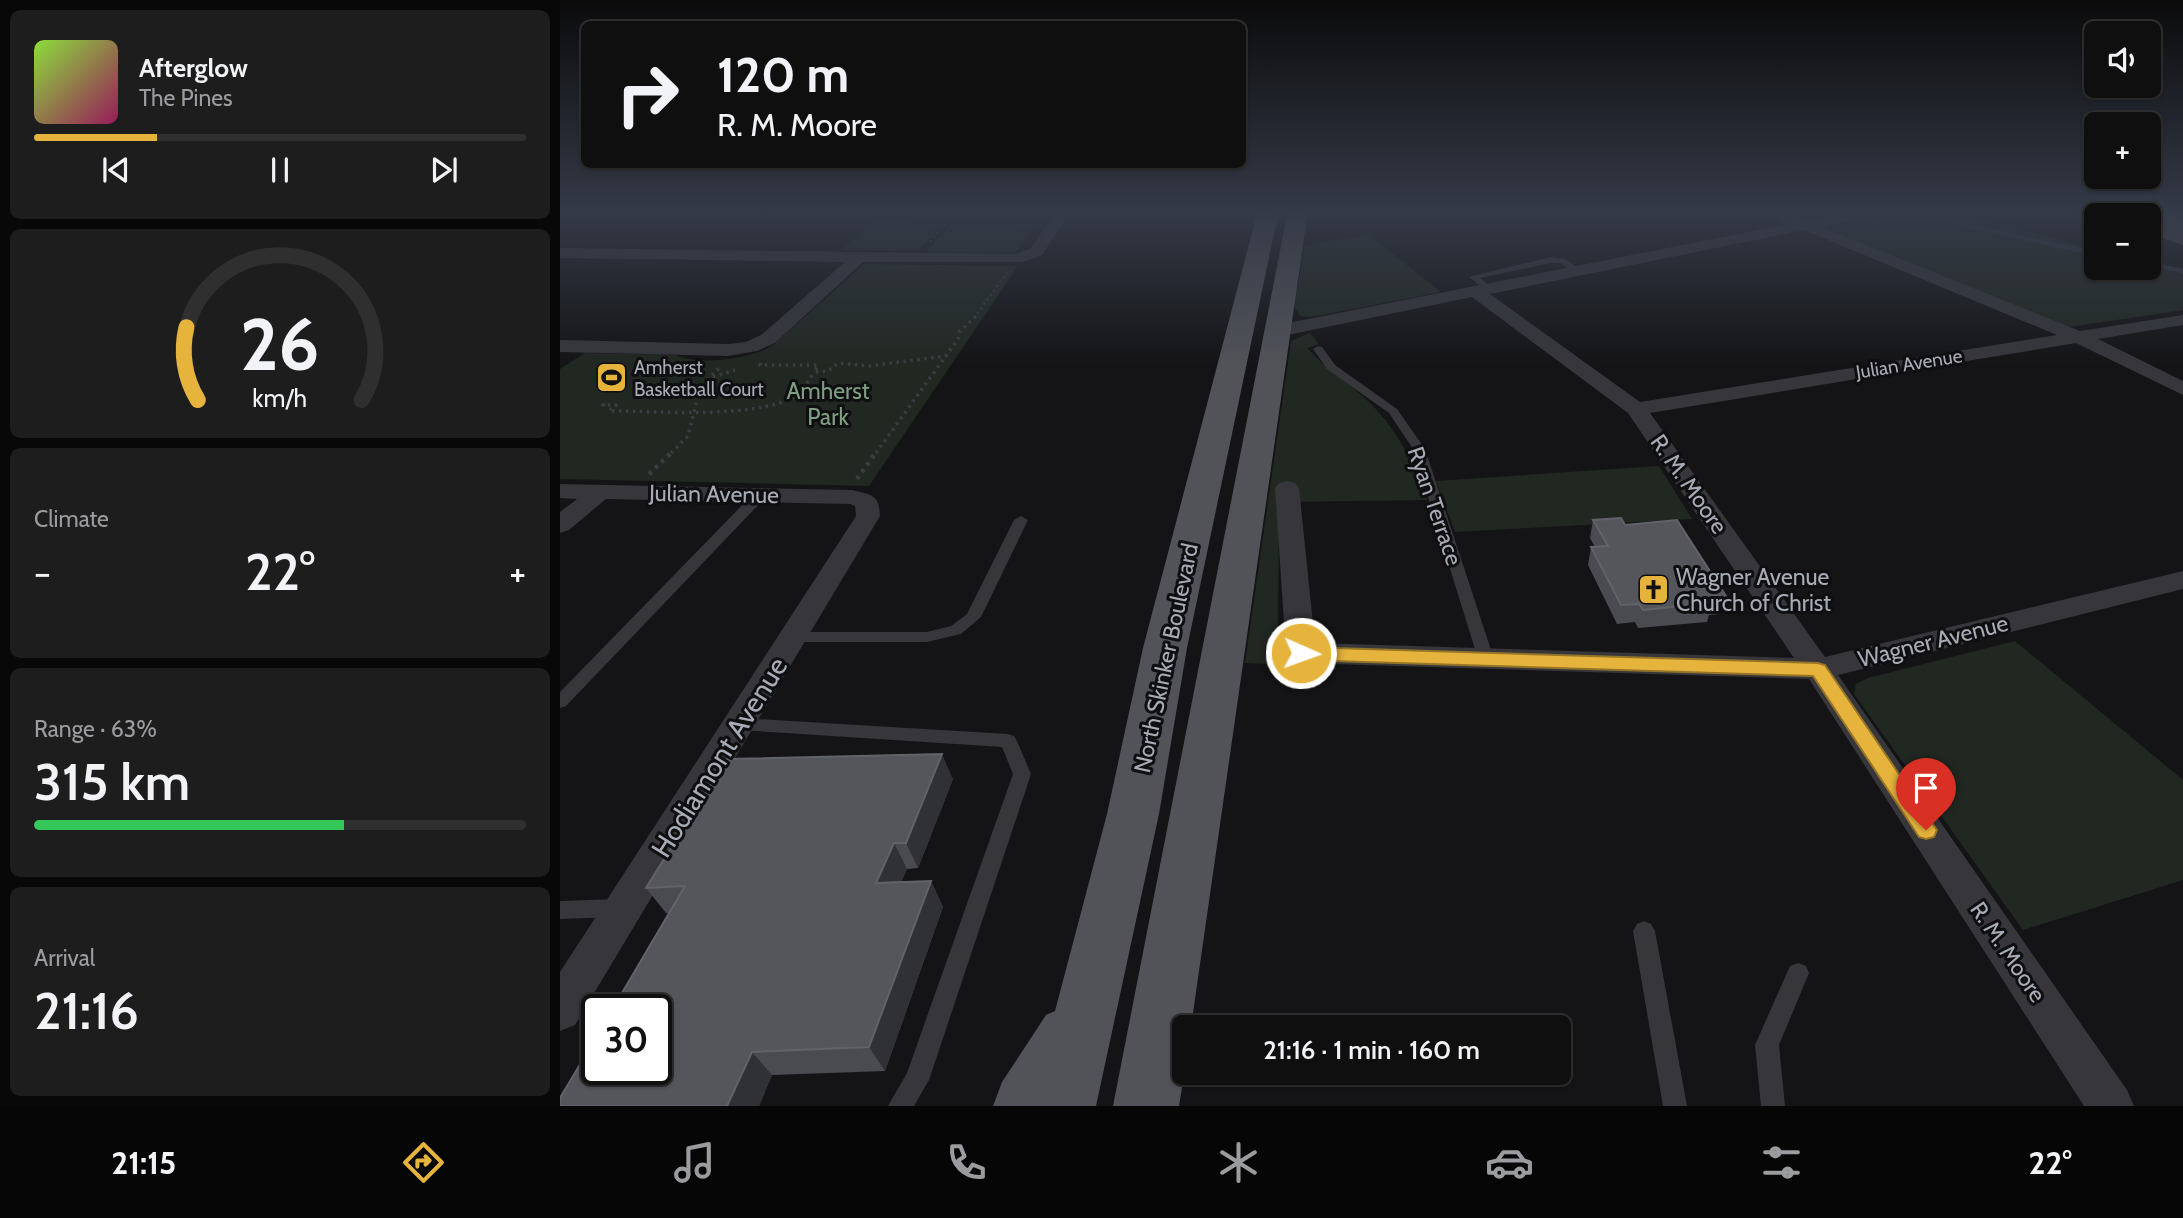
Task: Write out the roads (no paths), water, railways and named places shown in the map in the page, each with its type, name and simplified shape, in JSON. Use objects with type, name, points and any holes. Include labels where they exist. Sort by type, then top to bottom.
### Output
[{"type":"main road","name":"North Skinker Boulevard","points":[[1063,1106],[1133,814],[1165,648],[1257,262]]},
{"type":"main road","points":[[1146,1106],[1289,262]]},
{"type":"main road","points":[[1026,1106],[1089,1003]]},
{"type":"street","points":[[560,346],[729,350],[756,358],[768,339],[854,262]]},
{"type":"street","points":[[1278,331],[1626,262]]},
{"type":"street","points":[[1893,262],[2078,337],[2183,389]]},
{"type":"street","name":"R. M. Moore","points":[[1483,290],[1636,409],[1818,669],[2111,1106]]},
{"type":"street","name":"Julian Avenue","points":[[1636,409],[2183,320]]},
{"type":"street","name":"Wagner Avenue","points":[[1287,488],[1301,653],[1818,669],[2183,580]]},
{"type":"street","name":"Julian Avenue","points":[[560,491],[852,497],[860,493]]},
{"type":"street","points":[[560,525],[600,492]]},
{"type":"street","name":"Hodiamont Avenue","points":[[560,1010],[572,973],[625,908],[869,516],[860,493]]},
{"type":"lane","name":"Ryan Terrace","points":[[1318,349],[1331,367],[1392,411],[1419,449],[1486,659]]},
{"type":"lane","points":[[560,702],[760,495]]},
{"type":"lane","points":[[793,638],[928,637],[956,630],[973,617],[1021,520]]},
{"type":"lane","points":[[740,723],[1008,741],[1022,774],[917,1080],[900,1106]]},
{"type":"lane","points":[[560,910],[625,908]]},
{"type":"lane","points":[[1644,931],[1675,1106]]},
{"type":"lane","points":[[1773,1106],[1767,1045],[1798,973]]},
{"type":"waterway","points":[[2161,266],[2183,271]]},
{"type":"place","name":"Amherst Basketball Court","points":[[611,378]]},
{"type":"place","name":"Wagner Avenue Church of Christ","points":[[1653,590]]},
{"type":"park label","name":"Amherst Park","points":[[828,404]]}]
